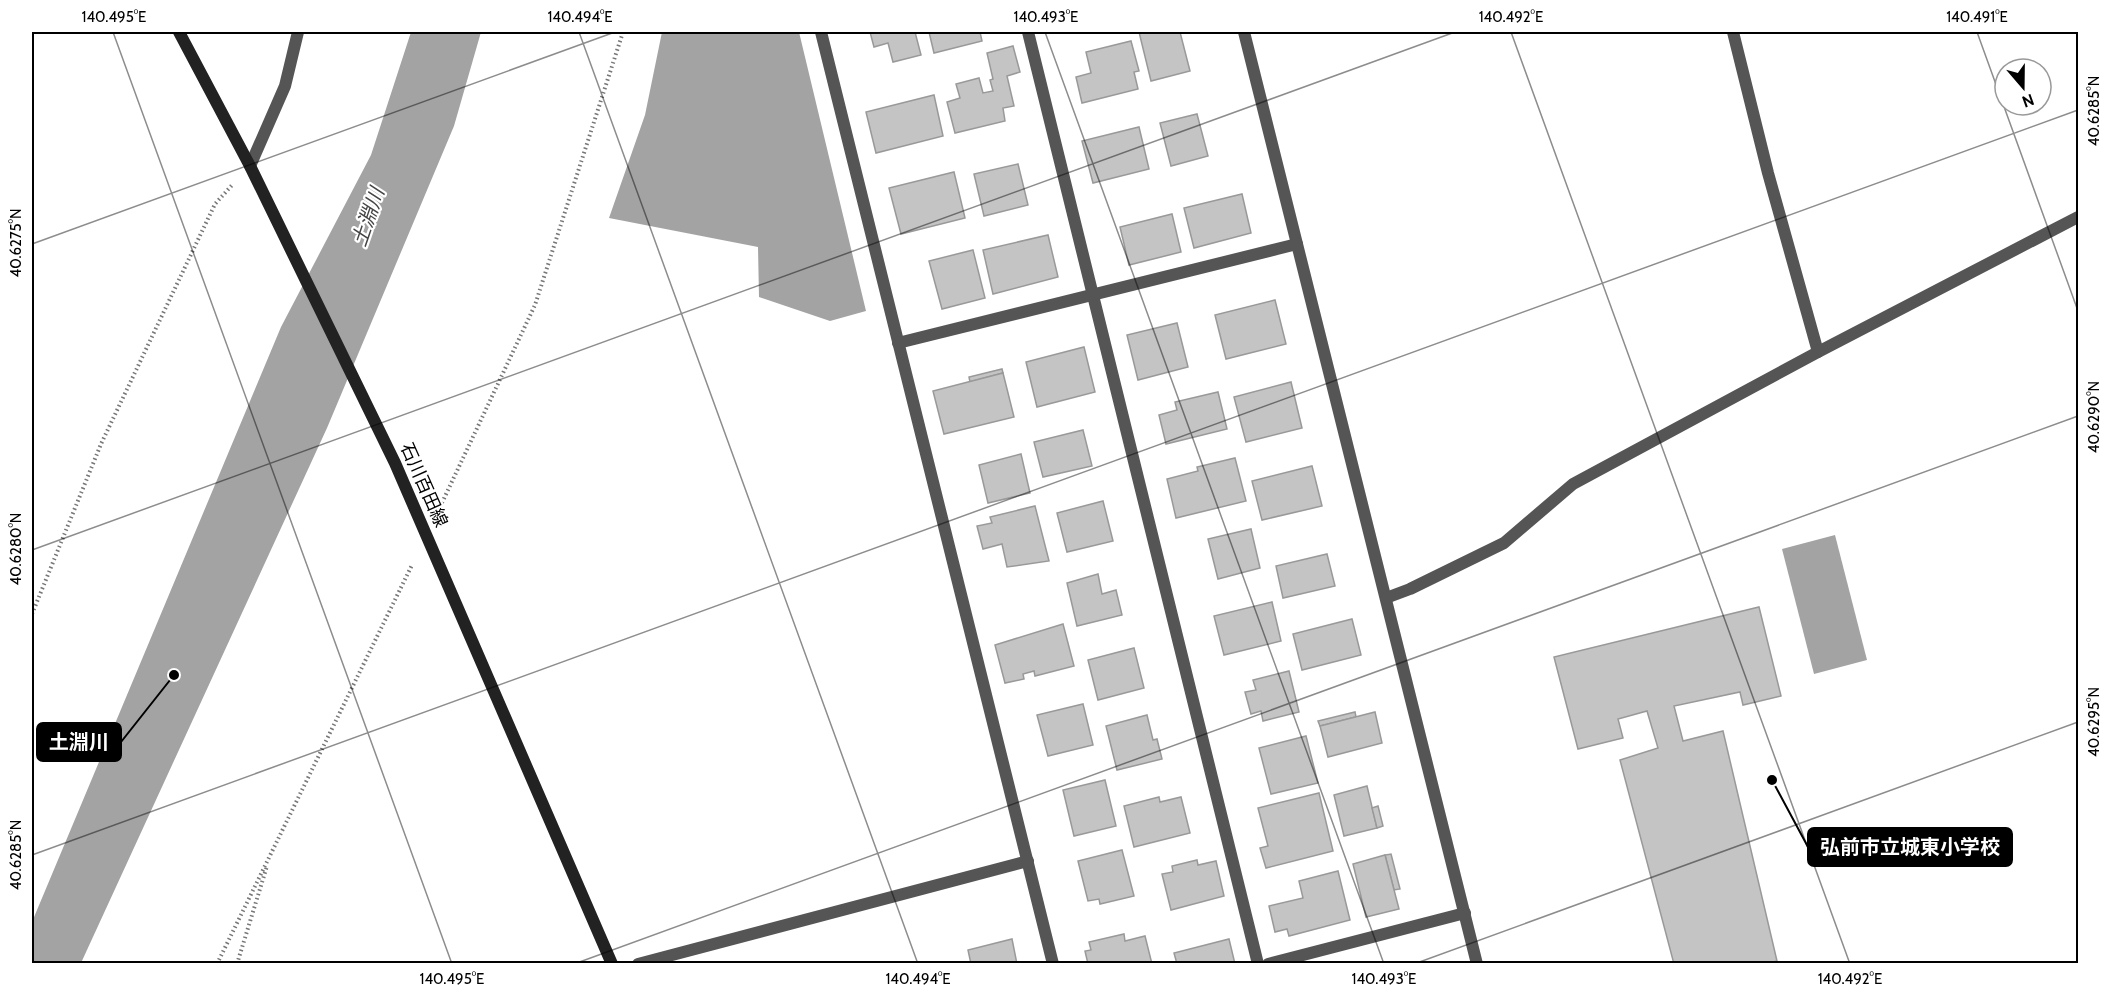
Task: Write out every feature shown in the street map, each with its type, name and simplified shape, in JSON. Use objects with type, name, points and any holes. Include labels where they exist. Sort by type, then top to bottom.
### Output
[{"type":"main road","name":"石川百田線","points":[[179,32],[250,165],[395,463],[612,963]]},
{"type":"street","points":[[250,165],[285,86],[298,32]]},
{"type":"street","points":[[820,32],[1053,963]]},
{"type":"street","points":[[1028,32],[1258,963]]},
{"type":"street","points":[[1244,32],[1477,963]]},
{"type":"street","points":[[1733,32],[1768,173],[1818,352]]},
{"type":"street","points":[[1386,598],[1410,589],[1504,543],[1573,484],[1818,352],[2079,217]]},
{"type":"street","points":[[898,343],[1297,244]]},
{"type":"street","points":[[638,963],[1028,861]]},
{"type":"street","points":[[1268,963],[1465,913]]},
{"type":"path","points":[[217,963],[427,535],[535,305],[623,32]]},
{"type":"path","points":[[32,614],[101,444],[215,204],[250,165]]},
{"type":"path","points":[[237,963],[271,854]]},
{"type":"water","points":[[411,32],[481,32],[454,126],[327,428],[81,963],[32,964],[32,922],[281,327],[371,155]]},
{"type":"water","points":[[662,32],[799,32],[866,311],[830,321],[759,297],[758,247],[609,218],[645,115]]},
{"type":"water","points":[[1835,535],[1867,660],[1814,674],[1782,549]]},
{"type":"building","points":[[870,32],[915,32],[921,55],[893,62],[888,43],[874,47]]},
{"type":"building","points":[[929,32],[980,32],[982,41],[934,53]]},
{"type":"building","points":[[1139,32],[1180,32],[1190,71],[1151,81]]},
{"type":"building","points":[[1131,41],[1139,71],[1134,72],[1138,89],[1082,103],[1076,77],[1091,73],[1086,52]]},
{"type":"building","points":[[1013,46],[1020,72],[1007,76],[1014,106],[1003,108],[1005,121],[955,133],[947,102],[960,98],[956,84],[979,78],[983,93],[993,91],[990,80],[993,79],[987,53]]},
{"type":"building","points":[[934,95],[943,136],[876,153],[866,112]]},
{"type":"building","points":[[1197,114],[1208,156],[1171,166],[1160,123]]},
{"type":"building","points":[[1139,127],[1149,169],[1093,183],[1082,141]]},
{"type":"building","points":[[1018,164],[1028,205],[984,216],[974,174]]},
{"type":"building","points":[[954,172],[965,218],[901,234],[889,188]]},
{"type":"building","points":[[1242,194],[1251,233],[1194,248],[1184,208]]},
{"type":"building","points":[[1172,214],[1181,252],[1129,265],[1120,227]]},
{"type":"building","points":[[1048,235],[1058,277],[993,294],[983,250]]},
{"type":"building","points":[[973,250],[985,298],[942,309],[929,261]]},
{"type":"building","points":[[1275,300],[1286,344],[1226,359],[1215,315]]},
{"type":"building","points":[[1177,323],[1188,367],[1138,380],[1127,335]]},
{"type":"building","points":[[1084,347],[1095,392],[1037,407],[1026,362]]},
{"type":"building","points":[[1002,369],[1003,373],[970,382],[969,377]]},
{"type":"building","points":[[1003,373],[1014,417],[944,434],[933,391]]},
{"type":"building","points":[[1291,382],[1302,428],[1246,442],[1234,397]]},
{"type":"building","points":[[1218,392],[1227,429],[1166,444],[1159,415],[1177,410],[1175,402]]},
{"type":"building","points":[[1083,430],[1092,466],[1043,477],[1034,442]]},
{"type":"building","points":[[1021,454],[1030,493],[988,503],[979,465]]},
{"type":"building","points":[[1235,458],[1246,501],[1176,518],[1167,479],[1198,471],[1197,467]]},
{"type":"building","points":[[1312,466],[1322,506],[1262,520],[1252,481]]},
{"type":"building","points":[[1103,501],[1113,541],[1067,552],[1057,513]]},
{"type":"building","points":[[1035,506],[1049,561],[1007,567],[1002,544],[983,549],[977,526],[992,523],[990,517]]},
{"type":"building","points":[[1251,529],[1260,568],[1218,579],[1208,539]]},
{"type":"building","points":[[1327,554],[1335,586],[1283,598],[1276,566]]},
{"type":"building","points":[[1098,574],[1102,594],[1116,590],[1122,615],[1077,626],[1067,583]]},
{"type":"building","points":[[1272,602],[1281,641],[1224,655],[1214,616]]},
{"type":"building","points":[[1759,607],[1781,696],[1743,705],[1740,692],[1674,706],[1683,741],[1723,731],[1777,961],[1766,964],[1674,964],[1620,760],[1658,748],[1647,711],[1618,719],[1623,738],[1578,749],[1554,657]]},
{"type":"building","points":[[1352,619],[1361,655],[1302,670],[1293,634]]},
{"type":"building","points":[[1063,624],[1074,666],[1035,676],[1034,671],[1023,674],[1024,679],[1005,683],[995,645]]},
{"type":"building","points":[[1134,648],[1144,688],[1098,700],[1088,660]]},
{"type":"building","points":[[1289,671],[1299,712],[1263,721],[1261,711],[1251,714],[1245,692],[1256,690],[1253,680]]},
{"type":"building","points":[[1083,704],[1093,745],[1048,756],[1037,715]]},
{"type":"building","points":[[1355,712],[1356,717],[1320,726],[1318,721]]},
{"type":"building","points":[[1375,712],[1382,743],[1328,757],[1320,726]]},
{"type":"building","points":[[1147,715],[1153,740],[1157,739],[1162,759],[1117,770],[1106,726]]},
{"type":"building","points":[[1306,736],[1318,783],[1271,794],[1259,748]]},
{"type":"building","points":[[1105,780],[1116,826],[1074,836],[1063,790]]},
{"type":"building","points":[[1367,786],[1377,828],[1344,836],[1334,795]]},
{"type":"building","points":[[1319,793],[1333,851],[1266,868],[1260,848],[1268,846],[1258,808]]},
{"type":"building","points":[[1159,797],[1160,802],[1181,797],[1190,833],[1134,847],[1124,806]]},
{"type":"building","points":[[1378,806],[1383,826],[1377,828],[1372,808]]},
{"type":"building","points":[[1122,850],[1134,896],[1100,904],[1099,899],[1088,901],[1078,861]]},
{"type":"building","points":[[1391,854],[1400,889],[1394,890],[1385,855]]},
{"type":"building","points":[[1385,855],[1399,909],[1366,917],[1353,864]]},
{"type":"building","points":[[1197,860],[1198,865],[1216,861],[1224,896],[1171,910],[1162,874],[1173,872],[1172,866]]},
{"type":"building","points":[[1338,871],[1350,920],[1289,936],[1287,929],[1275,932],[1269,906],[1303,898],[1299,881]]},
{"type":"building","points":[[1124,934],[1125,941],[1145,936],[1152,964],[1088,964],[1085,951],[1091,950],[1089,942]]},
{"type":"building","points":[[1012,939],[1017,964],[971,964],[968,950]]},
{"type":"building","points":[[1229,939],[1235,964],[1177,964],[1174,953]]},
{"type":"place","name":"土淵川","points":[[174,675]]},
{"type":"place","name":"弘前市立城東小学校","points":[[1772,780]]}]
